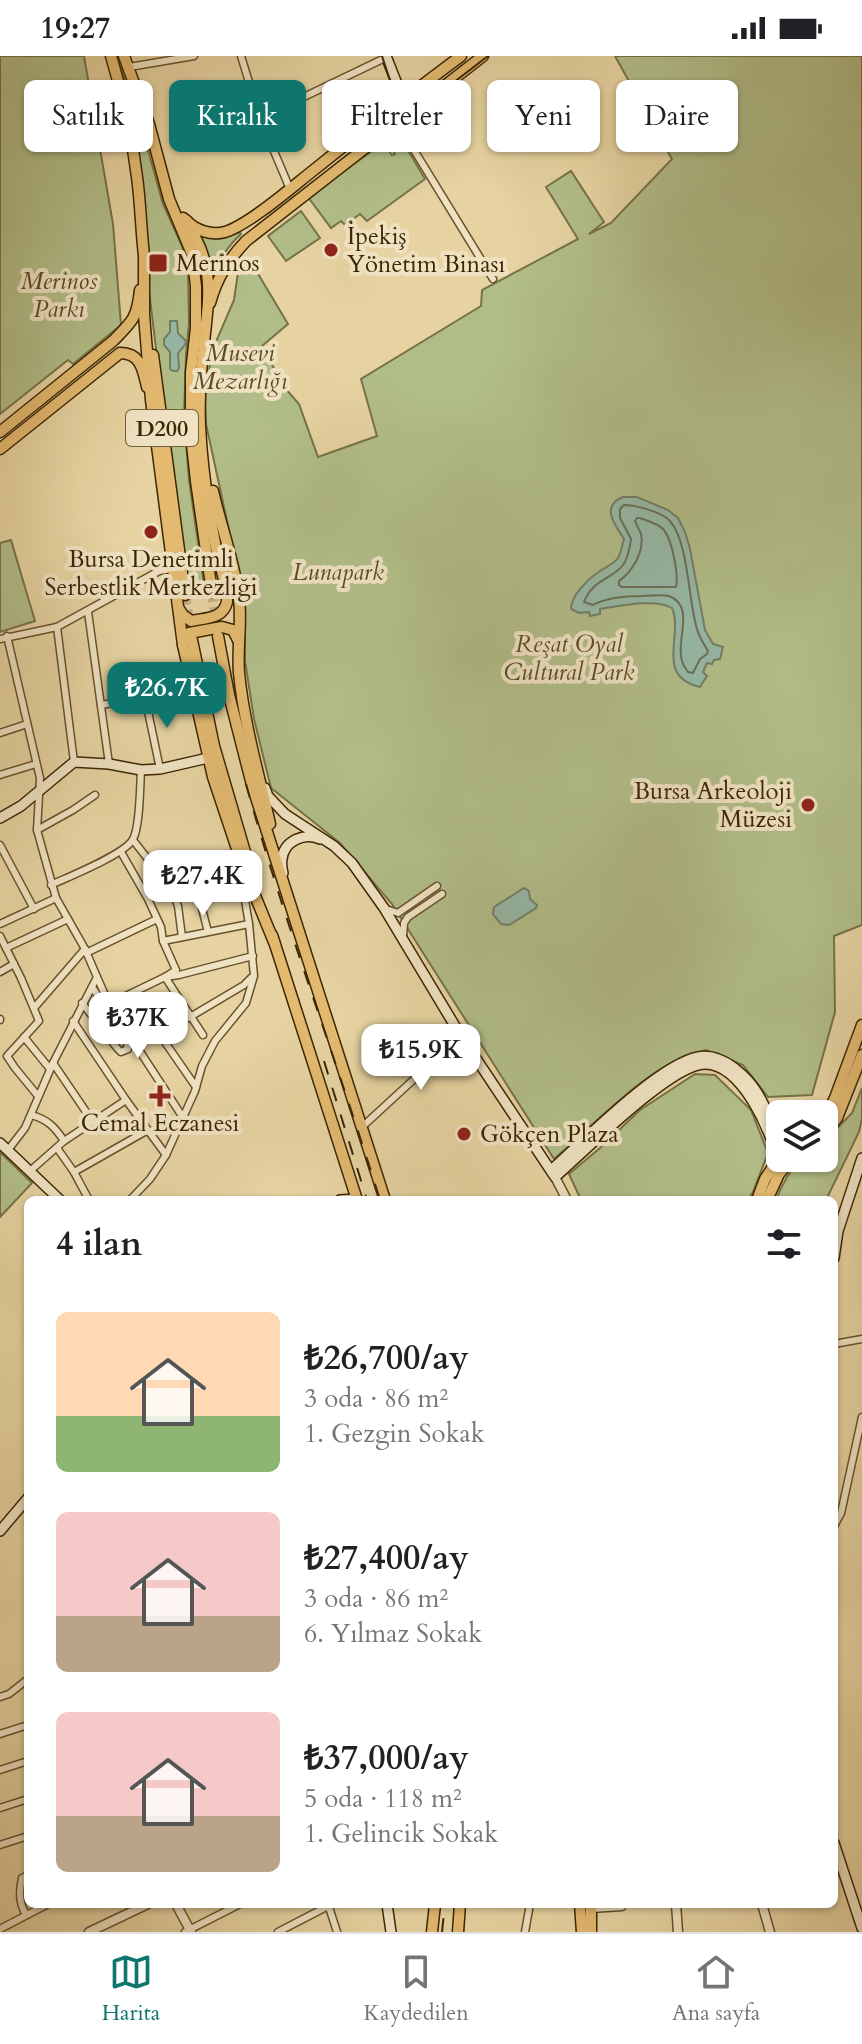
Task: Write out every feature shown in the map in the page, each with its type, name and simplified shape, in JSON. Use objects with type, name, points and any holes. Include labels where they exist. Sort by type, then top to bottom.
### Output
[{"type":"main road","points":[[111,56],[122,91],[137,178],[151,400],[178,607],[242,841],[356,1196]]},
{"type":"main road","points":[[429,80],[461,56]]},
{"type":"main road","points":[[452,80],[483,56]]},
{"type":"main road","points":[[387,57],[396,80]]},
{"type":"main road","points":[[126,61],[149,124],[169,199],[197,238],[206,264],[209,309]]},
{"type":"main road","points":[[169,199],[190,224],[217,234],[238,226],[336,152]]},
{"type":"main road","points":[[178,607],[191,621],[218,616],[226,609],[227,602],[209,506],[200,426],[200,388],[213,290],[231,256],[246,241],[358,152]]},
{"type":"main road","name":"D200","points":[[169,199],[192,254],[196,286],[191,435],[212,592]]},
{"type":"main road","points":[[0,432],[129,325],[138,311],[144,260]]},
{"type":"main road","name":"D200","points":[[144,260],[185,595]]},
{"type":"main road","points":[[0,449],[120,353],[136,357],[151,400]]},
{"type":"main road","points":[[200,426],[239,598],[239,676],[243,702],[283,881]]},
{"type":"main road","points":[[238,640],[233,630],[222,627],[189,633],[192,689],[208,758],[236,846],[274,942]]},
{"type":"main road","points":[[218,636],[229,695],[252,785],[384,1196]]},
{"type":"main road","points":[[0,818],[41,792],[74,762],[141,770],[208,758]]},
{"type":"main road","points":[[259,773],[268,796],[285,814],[334,846],[352,863],[384,908],[461,1036],[553,1174]]},
{"type":"main road","points":[[283,881],[282,858],[295,840],[312,836],[334,846]]},
{"type":"main road","points":[[834,1100],[862,1025]]},
{"type":"main road","points":[[838,1115],[862,1055]]},
{"type":"main road","points":[[553,1174],[657,1077],[699,1057],[712,1057],[726,1063],[748,1080],[766,1108]]},
{"type":"main road","points":[[553,1174],[660,1085],[692,1067],[707,1064],[736,1079],[751,1096],[766,1129]]},
{"type":"main road","points":[[0,1143],[56,1196]]},
{"type":"main road","points":[[838,1231],[862,1158]]},
{"type":"main road","points":[[759,1196],[770,1172]]},
{"type":"main road","points":[[769,1196],[779,1174]]},
{"type":"main road","points":[[0,1531],[24,1503]]},
{"type":"main road","points":[[838,1855],[862,1928]]},
{"type":"main road","points":[[388,1908],[391,1932]]},
{"type":"main road","points":[[432,1932],[435,1908]]},
{"type":"main road","points":[[458,1932],[460,1908]]},
{"type":"main road","points":[[582,1932],[587,1908]]},
{"type":"main road","points":[[587,1908],[591,1932]]},
{"type":"street","points":[[126,61],[194,56]]},
{"type":"street","points":[[241,56],[248,80]]},
{"type":"street","points":[[306,96],[387,57]]},
{"type":"street","points":[[274,152],[290,189]]},
{"type":"street","points":[[415,152],[493,279]]},
{"type":"street","points":[[172,569],[159,571],[57,627],[4,637],[40,778],[37,830],[51,885],[86,951],[109,1004],[182,1116]]},
{"type":"street","points":[[88,612],[109,764]]},
{"type":"street","points":[[57,627],[74,762]]},
{"type":"street","points":[[101,705],[192,689]]},
{"type":"street","points":[[145,697],[160,769]]},
{"type":"street","points":[[0,733],[27,724]]},
{"type":"street","points":[[0,775],[36,764]]},
{"type":"street","points":[[51,885],[121,852],[133,840],[141,770]]},
{"type":"street","points":[[37,830],[95,795]]},
{"type":"street","points":[[133,840],[172,890],[178,906],[182,937]]},
{"type":"street","points":[[0,845],[34,909]]},
{"type":"street","points":[[134,1196],[166,1155],[202,1066],[215,1041],[246,1003],[254,976],[236,846]]},
{"type":"street","points":[[109,1004],[176,970],[148,899],[121,852]]},
{"type":"street","points":[[384,908],[398,913],[437,886]]},
{"type":"street","points":[[404,941],[402,931],[408,917],[442,894]]},
{"type":"street","points":[[0,924],[56,898]]},
{"type":"street","points":[[200,901],[208,932]]},
{"type":"street","points":[[6,948],[68,919]]},
{"type":"street","points":[[34,1008],[86,951],[157,919]]},
{"type":"street","points":[[163,941],[249,924]]},
{"type":"street","points":[[0,936],[39,1021],[7,1056],[38,1096]]},
{"type":"street","points":[[165,977],[253,956]]},
{"type":"street","points":[[0,972],[14,964]]},
{"type":"street","points":[[158,1032],[190,1017],[254,976]]},
{"type":"street","points":[[8,1150],[25,1128],[51,1066],[97,977]]},
{"type":"street","points":[[165,977],[203,1035]]},
{"type":"street","points":[[82,1003],[117,1048],[125,1052],[128,1049],[126,1038],[92,987]]},
{"type":"street","points":[[129,995],[196,1087]]},
{"type":"street","points":[[73,1021],[166,1155]]},
{"type":"street","points":[[362,1127],[461,1036]]},
{"type":"street","points":[[24,1037],[51,1066],[93,1122]]},
{"type":"street","points":[[30,1171],[64,1141],[126,1100]]},
{"type":"street","points":[[31,1115],[44,1119],[64,1141]]},
{"type":"street","points":[[74,1172],[148,1130]]},
{"type":"street","points":[[57,1148],[87,1196]]},
{"type":"street","points":[[553,1174],[565,1196]]},
{"type":"street","points":[[838,1343],[862,1339]]},
{"type":"street","points":[[838,1519],[862,1417]]},
{"type":"street","points":[[0,1697],[24,1682]]},
{"type":"street","points":[[0,1734],[24,1726]]},
{"type":"street","points":[[0,1770],[24,1762]]},
{"type":"street","points":[[0,1808],[24,1800]]},
{"type":"street","points":[[0,1845],[24,1837]]},
{"type":"street","points":[[24,1877],[19,1891],[20,1904],[26,1915]]},
{"type":"street","points":[[0,1929],[40,1908]]},
{"type":"street","points":[[89,1932],[140,1908]]},
{"type":"street","points":[[178,1908],[189,1931],[232,1908]]},
{"type":"street","points":[[278,1932],[323,1908]]},
{"type":"street","points":[[331,1908],[337,1932]]},
{"type":"street","points":[[525,1932],[529,1908]]},
{"type":"street","points":[[676,1908],[678,1932]]},
{"type":"street","points":[[763,1908],[770,1932]]},
{"type":"green space","name":"Merinos Parkı","points":[[0,56],[84,56],[88,80],[24,80],[24,152],[101,152],[113,224],[121,325],[73,364],[68,360],[0,414]]},
{"type":"green space","points":[[112,56],[116,56],[125,80],[117,80]]},
{"type":"green space","name":"Reşat Oyal Cultural Park","points":[[615,56],[862,56],[862,925],[834,936],[835,1012],[812,1095],[768,1097],[743,1065],[706,1050],[682,1058],[649,1077],[554,1159],[392,904],[340,843],[271,788],[254,719],[245,661],[245,604],[206,424],[205,396],[212,351],[234,300],[240,259],[248,270],[254,267],[288,324],[262,346],[284,387],[299,404],[318,457],[377,436],[361,379],[481,306],[482,290],[578,239],[546,187],[571,171],[604,222],[589,234],[611,223],[672,159],[668,152],[738,152],[738,80],[628,80]]},
{"type":"green space","points":[[133,152],[148,152],[163,204],[182,246],[188,269],[189,323],[184,416],[189,480],[205,591],[190,594],[160,381]]},
{"type":"green space","points":[[370,152],[395,154],[394,152],[409,152],[425,179],[367,221],[360,214],[345,225],[341,221],[331,228],[308,197]]},
{"type":"green space","points":[[301,211],[320,238],[286,261],[268,236]]},
{"type":"green space","points":[[191,230],[215,238],[241,234],[219,261],[205,293],[200,256]]},
{"type":"green space","points":[[11,540],[35,621],[0,632],[0,543]]},
{"type":"green space","points":[[695,1074],[715,1075],[751,1110],[766,1148],[766,1158],[750,1196],[579,1196],[569,1174],[640,1110]]},
{"type":"green space","points":[[862,1088],[859,1132],[828,1196],[778,1196],[791,1172],[838,1172],[838,1128],[852,1113]]},
{"type":"green space","points":[[0,1152],[32,1183],[0,1217]]},
{"type":"water","points":[[170,321],[177,321],[178,333],[186,341],[178,353],[177,371],[170,369],[170,352],[164,345],[164,339],[170,332]]},
{"type":"water","points":[[623,497],[637,497],[668,510],[678,518],[685,532],[705,630],[713,644],[723,647],[720,659],[712,664],[707,663],[703,672],[707,676],[700,687],[686,682],[674,664],[675,619],[672,608],[637,604],[600,609],[600,614],[590,616],[589,612],[579,613],[571,609],[576,594],[584,584],[619,556],[624,539],[611,511],[612,505]]},
{"type":"water","points":[[524,888],[529,891],[536,908],[509,925],[501,924],[493,914],[494,907]]},
{"type":"tunnel","points":[[212,592],[216,622]]},
{"type":"tunnel","points":[[185,595],[192,640]]},
{"type":"tram line","points":[[382,56],[396,92],[401,99],[416,105],[427,103],[488,56]]},
{"type":"railway","points":[[246,784],[277,889],[379,1196]]},
{"type":"railway","points":[[324,1061],[366,1196]]},
{"type":"railway","points":[[442,1932],[445,1908]]},
{"type":"place","name":"İpekiş Yönetim Binası","points":[[331,250]]},
{"type":"place","name":"Merinos","points":[[158,263]]},
{"type":"place","name":"Bursa Denetimli Serbestlik Merkezliği","points":[[151,532]]},
{"type":"place","name":"Bursa Arkeoloji Müzesi","points":[[808,805]]},
{"type":"place","name":"Cemal Eczanesi","points":[[160,1096]]},
{"type":"place","name":"Gökçen Plaza","points":[[464,1134]]},
{"type":"park label","name":"Musevi Mezarlığı","points":[[240,367]]},
{"type":"park label","name":"Lunapark","points":[[338,572]]}]
